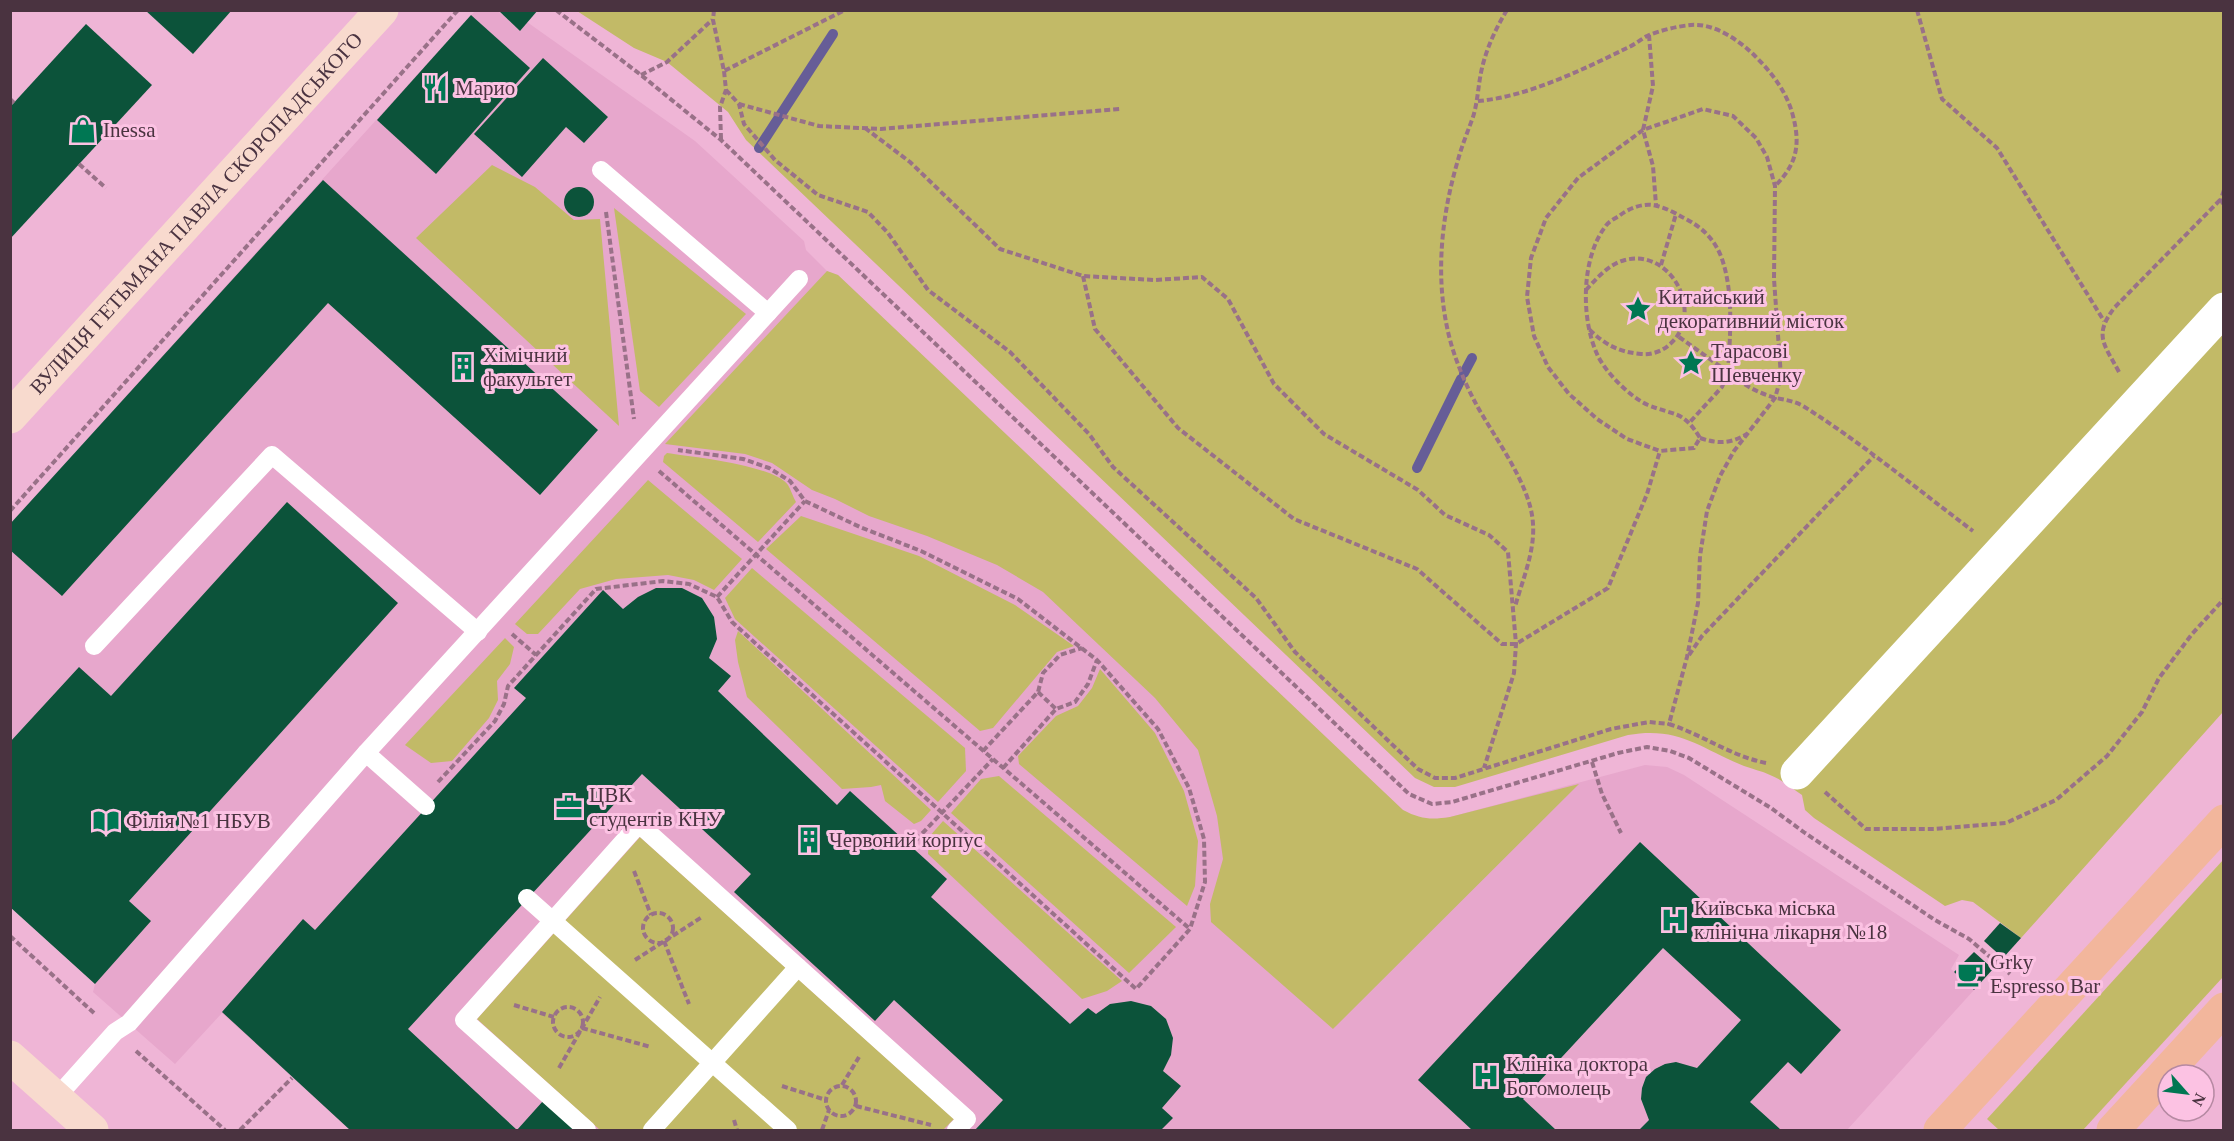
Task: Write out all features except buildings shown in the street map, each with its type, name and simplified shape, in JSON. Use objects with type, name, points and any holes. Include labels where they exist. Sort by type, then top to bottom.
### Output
[{"type":"main road","name":"ВУЛИЦЯ ГЕТЬМАНА ПАВЛА СКОРОПАДСЬКОГО","points":[[10,417],[382,10]]},
{"type":"main road","points":[[1940,1131],[2223,821]]},
{"type":"main road","points":[[2113,1131],[2223,1010]]},
{"type":"main road","points":[[10,1057],[92,1131]]},
{"type":"street","points":[[1797,773],[2000,551],[2137,406],[2223,309]]},
{"type":"lane","points":[[601,170],[768,313]]},
{"type":"lane","points":[[56,1098],[115,1032],[129,1023],[366,753],[799,279]]},
{"type":"lane","points":[[94,646],[272,455],[478,632]]},
{"type":"lane","points":[[366,753],[423,804]]},
{"type":"lane","points":[[587,1131],[464,1020],[639,824],[967,1119],[956,1131]]},
{"type":"lane","points":[[527,898],[788,1131]]},
{"type":"lane","points":[[652,1131],[798,967]]},
{"type":"path","points":[[10,511],[458,10]]},
{"type":"path","points":[[556,10],[721,140],[1409,794],[1432,804],[1452,802],[1618,753],[1647,747],[1670,751],[1689,758],[1771,808],[1935,920],[1969,939],[2010,974]]},
{"type":"path","points":[[714,10],[712,20],[726,90],[720,107],[721,140]]},
{"type":"path","points":[[724,71],[845,10]]},
{"type":"path","points":[[1507,10],[1495,30],[1482,69],[1478,101],[1458,157],[1444,224],[1441,266],[1444,311],[1452,348],[1462,376],[1514,469],[1526,495],[1533,522],[1532,546],[1514,611]]},
{"type":"path","points":[[1917,10],[1942,99],[1997,148],[2104,321]]},
{"type":"path","points":[[641,75],[667,62],[712,20]]},
{"type":"path","points":[[1478,101],[1497,99],[1562,78],[1629,47],[1649,35],[1692,25],[1709,27],[1724,33],[1746,48],[1770,71],[1785,94],[1797,137],[1796,155],[1788,173],[1775,186]]},
{"type":"path","points":[[1649,35],[1653,86],[1643,130],[1653,166],[1656,205]]},
{"type":"path","points":[[726,90],[739,104],[744,124],[775,160],[818,195],[868,212],[888,233],[928,290],[1010,352],[1089,434],[1113,467],[1256,598],[1295,652],[1418,769],[1434,777],[1455,777],[1611,729],[1649,722],[1670,724],[1745,759],[1782,767],[1809,778],[1866,829],[1935,829],[2006,823],[2056,800],[2108,756],[2142,712],[2159,678],[2192,634],[2223,599]]},
{"type":"path","points":[[10,99],[15,103]]},
{"type":"path","points":[[739,104],[819,126],[865,128],[893,128],[1120,109]]},
{"type":"path","points":[[1670,724],[1698,603],[1700,556],[1707,511],[1734,451],[1775,398],[1781,377],[1774,279],[1775,186],[1767,157],[1756,138],[1733,116],[1703,109],[1643,130],[1578,178],[1546,218],[1531,258],[1527,297],[1534,336],[1548,367],[1569,394],[1596,419],[1627,439],[1660,451],[1694,448],[1700,438]]},
{"type":"path","points":[[865,128],[910,162],[1000,249],[1083,276],[1155,279],[1202,277],[1228,299],[1274,384],[1324,434],[1418,490],[1444,515],[1489,535],[1508,552],[1516,644],[1514,673],[1483,769]]},
{"type":"path","points":[[79,164],[106,188]]},
{"type":"path","points":[[601,170],[639,454],[1190,929]]},
{"type":"path","points":[[2223,190],[2221,199],[2223,207]]},
{"type":"path","points":[[2137,406],[2102,339],[2104,321],[2221,199]]},
{"type":"path","points":[[1690,422],[1722,387],[1728,372],[1730,322],[1728,290],[1722,259],[1714,243],[1704,231],[1656,205],[1643,205],[1625,211],[1605,226],[1591,257],[1586,290],[1589,329],[1598,356],[1619,384],[1647,404],[1670,411],[1690,422],[1700,438],[1716,443],[1736,440],[1752,430]]},
{"type":"path","points":[[1661,265],[1676,214]]},
{"type":"path","points":[[1586,290],[1603,272],[1625,260],[1646,260],[1661,265],[1675,278],[1683,297],[1684,319],[1679,337],[1665,349],[1648,355],[1624,352],[1603,343],[1589,329]]},
{"type":"path","points":[[1083,276],[1095,329],[1178,428],[1294,519],[1417,569],[1502,644],[1516,644],[1608,588],[1647,494],[1660,451]]},
{"type":"path","points":[[1679,337],[1740,383],[1775,398],[1797,402],[1824,419],[2000,551]]},
{"type":"path","points":[[423,804],[495,721],[504,704],[508,686],[596,589],[663,581],[689,584],[717,597],[732,622],[1136,989],[1190,929],[1205,882],[1204,839],[1189,788],[1158,729],[1097,660],[1018,599],[921,551],[860,527],[805,501],[790,481],[769,468],[743,459],[668,448],[639,454]]},
{"type":"path","points":[[1687,657],[1702,636],[1874,456]]},
{"type":"path","points":[[717,597],[805,501]]},
{"type":"path","points":[[983,751],[1038,692],[1042,673],[1060,655],[1083,648]]},
{"type":"path","points":[[1003,768],[1056,709],[1075,702],[1088,684],[1097,660]]},
{"type":"path","points":[[1038,692],[1056,709]]},
{"type":"path","points":[[916,840],[993,759]]},
{"type":"path","points":[[1592,762],[1602,794],[1621,833]]},
{"type":"path","points":[[623,842],[651,915]]},
{"type":"path","points":[[663,914],[671,921],[672,932],[664,941],[653,942],[645,934],[644,923],[651,915],[663,914]]},
{"type":"path","points":[[484,997],[554,1017]]},
{"type":"path","points":[[565,1006],[576,1008],[583,1017],[582,1028],[574,1036],[563,1036],[553,1027],[554,1017],[565,1006]]},
{"type":"path","points":[[240,1131],[292,1078]]},
{"type":"path","points":[[822,1131],[829,1110],[827,1095],[837,1085],[847,1086],[855,1092],[856,1106],[850,1113],[841,1116],[829,1110]]},
{"type":"path","points":[[856,1106],[933,1125]]},
{"type":"shaded area","points":[[475,11],[498,11],[519,30],[527,22],[695,141],[804,241],[806,250],[827,271],[838,275],[1403,810],[1414,817],[1430,820],[1450,817],[1645,765],[1667,767],[1684,775],[1959,955],[1951,969],[1974,990],[1847,1130],[350,1130],[222,1013],[175,1064],[93,992],[95,984],[11,907],[10,524]]},
{"type":"shaded area","points":[[577,11],[2223,11],[2223,712],[2021,938],[1973,902],[1962,900],[1945,906],[1814,818],[1805,810],[1802,795],[1778,779],[1676,736],[1646,733],[1628,735],[1455,787],[1434,787],[1415,778],[746,140],[728,112],[667,62],[634,48]]},
{"type":"shaded area","points":[[492,165],[535,187],[574,220],[600,219],[619,426],[416,238]]},
{"type":"shaded area","points":[[614,208],[746,314],[659,407],[640,391]]},
{"type":"shaded area","points":[[827,271],[838,275],[1403,810],[1426,818],[1450,817],[1579,784],[1333,1029],[1211,922],[1210,904],[1223,859],[1217,816],[1198,750],[1155,698],[1043,592],[997,565],[927,536],[869,516],[812,490],[772,463],[745,454],[665,444]]},
{"type":"shaded area","points":[[667,453],[732,463],[766,472],[780,478],[788,485],[796,502],[758,542],[663,462]]},
{"type":"shaded area","points":[[648,480],[742,559],[714,590],[694,580],[668,575],[616,579],[580,589],[538,634],[527,634],[515,624]]},
{"type":"shaded area","points":[[801,516],[919,556],[1015,605],[1074,646],[1057,652],[993,728],[980,731],[766,549]]},
{"type":"shaded area","points":[[752,568],[965,748],[966,771],[938,802],[735,619],[725,598]]},
{"type":"shaded area","points":[[738,631],[931,810],[921,821],[914,824],[885,801],[881,785],[842,789],[747,697],[735,640]]},
{"type":"shaded area","points":[[505,638],[514,647],[510,664],[497,681],[498,700],[489,718],[452,761],[431,763],[405,745]]},
{"type":"shaded area","points":[[1100,669],[1155,733],[1184,791],[1198,841],[1195,886],[1187,906],[1019,764],[1018,756],[1056,716],[1078,706],[1092,688]]},
{"type":"shaded area","points":[[999,776],[1176,927],[1129,973],[951,813],[981,779]]},
{"type":"shaded area","points":[[943,821],[1122,981],[1107,991],[1082,999],[928,854],[929,837]]},
{"type":"shaded area","points":[[640,837],[954,1119],[943,1130],[600,1130],[477,1019]]},
{"type":"shaded area","points":[[2223,860],[2223,977],[2083,1130],[1999,1130],[1987,1119]]},
{"type":"waterway","points":[[759,148],[833,34]]},
{"type":"waterway","points":[[1464,373],[1472,358]]},
{"type":"waterway","points":[[1417,468],[1461,379]]},
{"type":"place","name":"Марио","points":[[435,88]]},
{"type":"place","name":"Inessa","points":[[83,130]]},
{"type":"place","name":"Китайський декоративний місток","points":[[1638,309]]},
{"type":"place","name":"Тарасові Шевченку","points":[[1691,363]]},
{"type":"place","name":"Хімічний факультет","points":[[463,367]]},
{"type":"place","name":"ЦВК студентів КНУ","points":[[569,807]]},
{"type":"place","name":"Філія №1 НБУВ","points":[[106,821]]},
{"type":"place","name":"Червоний корпус","points":[[809,840]]},
{"type":"place","name":"Київська міська клінічна лікарня №18","points":[[1674,920]]},
{"type":"place","name":"Grky Espresso Bar","points":[[1970,974]]},
{"type":"place","name":"Клініка доктора Богомолець","points":[[1486,1076]]}]
